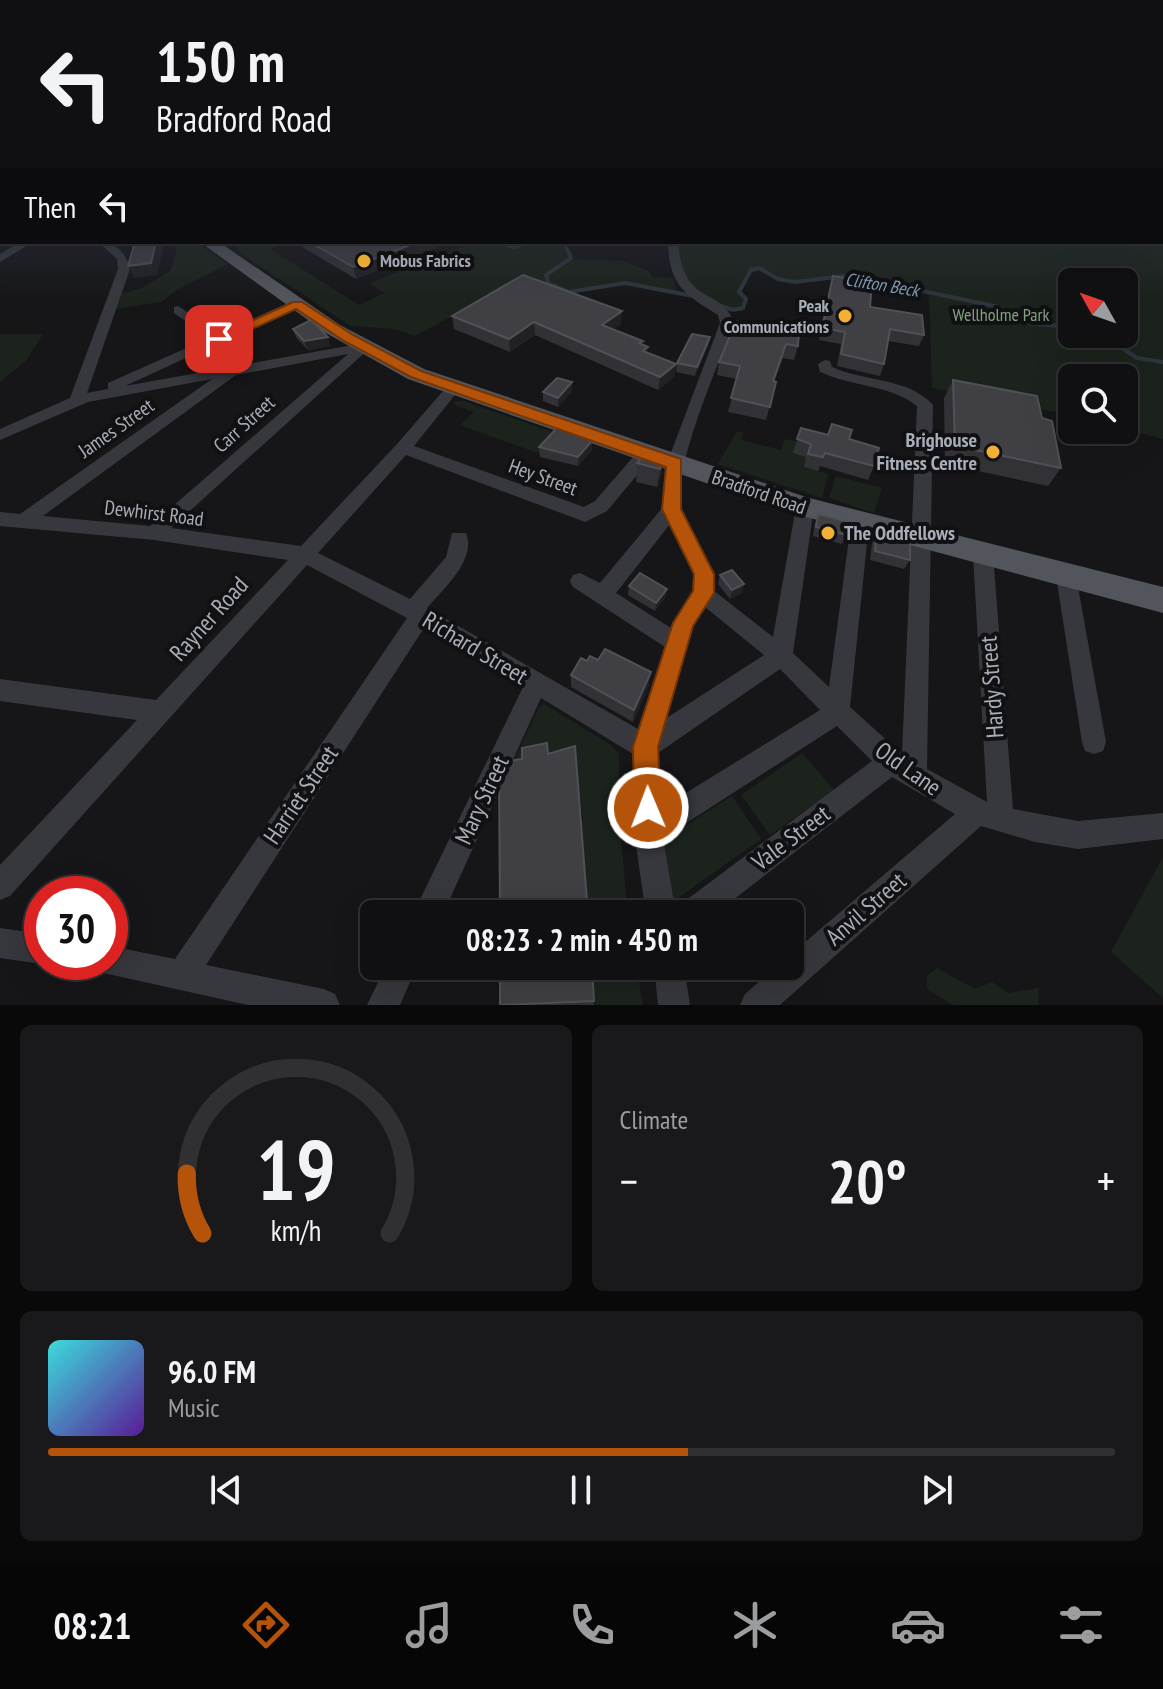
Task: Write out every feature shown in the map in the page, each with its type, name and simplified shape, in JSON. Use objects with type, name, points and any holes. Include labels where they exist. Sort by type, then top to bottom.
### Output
[{"type":"main road","name":"Bradford Road","points":[[216,244],[297,304],[364,347],[416,374],[860,524],[1163,600]]},
{"type":"street","points":[[0,259],[25,244]]},
{"type":"street","points":[[81,400],[124,269],[122,258],[105,244]]},
{"type":"street","points":[[659,900],[648,832],[645,747],[683,623],[703,593],[704,574],[672,509],[675,463],[727,318],[686,290],[676,273],[673,244]]},
{"type":"street","points":[[0,435],[297,304]]},
{"type":"street","points":[[178,310],[219,339]]},
{"type":"street","points":[[81,400],[364,347]]},
{"type":"street","name":"Carr Street","points":[[154,533],[364,347]]},
{"type":"street","points":[[825,364],[825,369],[835,375],[900,389],[925,405],[922,539],[903,770]]},
{"type":"street","name":"James Street","points":[[23,521],[235,371]]},
{"type":"street","name":"Rayner Road","points":[[0,886],[302,554],[403,448],[455,386]]},
{"type":"street","name":"Hey Street","points":[[403,448],[585,515],[601,506],[646,453]]},
{"type":"street","points":[[645,747],[781,656],[805,507]]},
{"type":"street","points":[[602,595],[672,509]]},
{"type":"street","name":"Dewhirst Road","points":[[0,519],[154,533],[302,554]]},
{"type":"street","points":[[648,832],[838,712],[860,524]]},
{"type":"street","name":"Harriet Street","points":[[182,975],[417,613],[455,560],[459,538]]},
{"type":"street","name":"Richard Street","points":[[302,554],[417,613],[645,747]]},
{"type":"street","name":"Hardy Street","points":[[983,555],[989,816]]},
{"type":"street","points":[[1066,576],[1094,742]]},
{"type":"street","points":[[580,581],[677,643]]},
{"type":"street","name":"Old Lane","points":[[703,593],[781,656],[903,770],[989,816],[1078,835],[1163,826]]},
{"type":"street","name":"Mary Street","points":[[435,900],[536,685]]},
{"type":"street","points":[[0,690],[159,712]]},
{"type":"street","name":"Vale Street","points":[[712,900],[903,770]]},
{"type":"street","name":"Anvil Street","points":[[756,1005],[989,816]]},
{"type":"street","points":[[0,943],[24,946]]},
{"type":"street","points":[[128,964],[324,1005]]},
{"type":"street","points":[[383,1005],[395,980]]},
{"type":"street","points":[[671,980],[674,1005]]},
{"type":"green space","points":[[171,244],[199,244],[228,264],[178,289],[161,302],[115,309],[121,294],[142,288],[171,270],[177,249]]},
{"type":"green space","points":[[238,244],[276,244],[270,249],[359,305],[384,293],[370,283],[465,244],[504,244],[513,248],[524,244],[564,244],[571,259],[623,261],[649,271],[653,277],[673,278],[677,291],[610,284],[561,291],[537,285],[526,276],[415,336],[394,329],[351,326],[237,250]]},
{"type":"green space","name":"Wellholme Park","points":[[677,244],[1163,244],[1163,439],[1138,433],[1138,364],[1058,364],[1058,412],[932,388],[929,292],[844,276],[794,282],[778,279],[759,268],[751,270],[739,292],[746,299],[743,308],[735,309],[709,303],[693,293],[682,280]]},
{"type":"green space","points":[[0,334],[43,334],[27,360],[0,382]]},
{"type":"green space","points":[[457,401],[559,434],[541,454],[460,425],[474,412],[453,404]]},
{"type":"green space","points":[[737,431],[744,433],[741,440],[781,450],[785,439],[796,441],[806,457],[804,467],[828,474],[822,498],[718,464]]},
{"type":"green space","points":[[836,476],[882,488],[874,513],[829,498]]},
{"type":"green space","points":[[544,704],[611,745],[619,754],[619,818],[627,900],[587,900],[581,831],[561,826],[583,820],[576,767],[509,771],[539,707]]},
{"type":"green space","points":[[802,753],[834,790],[770,835],[741,795]]},
{"type":"green space","points":[[732,796],[761,839],[675,900],[667,900],[658,843]]},
{"type":"green space","points":[[1163,857],[1163,998],[1111,952]]},
{"type":"green space","points":[[937,968],[975,989],[992,982],[1008,993],[1038,988],[1039,1005],[953,1005],[927,989],[927,975]]},
{"type":"green space","points":[[593,980],[639,980],[643,1005],[595,1005]]},
{"type":"building","points":[[134,244],[156,244],[151,263],[128,266]]},
{"type":"building","points":[[313,244],[413,244],[353,267]]},
{"type":"building","points":[[523,275],[622,311],[602,325],[643,341],[639,343],[648,347],[643,351],[676,364],[660,377],[534,322],[509,339],[452,316]]},
{"type":"building","points":[[833,276],[872,282],[870,307],[922,315],[924,335],[890,329],[884,364],[841,354],[845,332],[822,328]]},
{"type":"building","points":[[311,320],[328,337],[304,341],[293,329]]},
{"type":"building","points":[[736,321],[799,332],[798,346],[786,344],[773,381],[776,382],[770,407],[731,398],[740,366],[719,362]]},
{"type":"building","points":[[692,334],[710,337],[697,367],[677,363]]},
{"type":"building","points":[[557,378],[572,382],[558,398],[543,392]]},
{"type":"building","points":[[953,380],[1037,396],[1042,418],[1052,421],[1061,468],[955,446]]},
{"type":"building","points":[[832,424],[852,430],[849,439],[879,448],[874,466],[825,453],[823,457],[808,454],[811,444],[797,439],[801,428],[828,435]]},
{"type":"building","points":[[557,428],[592,441],[578,457],[539,447]]},
{"type":"building","points":[[650,449],[665,454],[660,469],[637,463]]},
{"type":"building","points":[[818,514],[848,522],[846,535],[816,527]]},
{"type":"building","points":[[876,534],[910,542],[910,560],[875,551]]},
{"type":"building","points":[[732,570],[744,584],[732,590],[720,575]]},
{"type":"building","points":[[640,573],[667,589],[656,603],[629,586]]},
{"type":"building","points":[[605,649],[651,672],[634,710],[571,675],[581,658],[587,661],[590,656],[598,660]]},
{"type":"building","points":[[547,743],[548,754],[575,746],[587,900],[500,900],[499,765],[522,759],[522,748]]},
{"type":"building","points":[[500,980],[593,980],[594,1001],[500,1005]]},
{"type":"waterway","name":"Clifton Beck","points":[[504,244],[513,248],[524,244]]},
{"type":"waterway","name":"Clifton Beck","points":[[564,244],[568,252]]},
{"type":"waterway","name":"Clifton Beck","points":[[568,252],[571,258],[546,275],[548,283],[569,292],[625,283],[693,296]]},
{"type":"waterway","name":"Clifton Beck","points":[[718,305],[733,310],[743,308],[746,299],[739,292],[751,270],[759,268],[778,279],[795,282],[844,276],[913,289],[999,307],[1020,322],[1058,326]]},
{"type":"waterway","name":"Clifton Beck","points":[[1122,348],[1137,358],[1163,362]]},
{"type":"place","name":"Mobus Fabrics","points":[[364,261]]},
{"type":"place","name":"Peak Communications","points":[[845,316]]},
{"type":"place","name":"Brighouse Fitness Centre","points":[[993,452]]},
{"type":"place","name":"The Oddfellows","points":[[828,533]]},
{"type":"route","points":[[219,339],[297,304],[333,329],[416,374],[675,463],[672,509],[704,574],[703,593],[683,623],[645,747],[648,808]]}]
